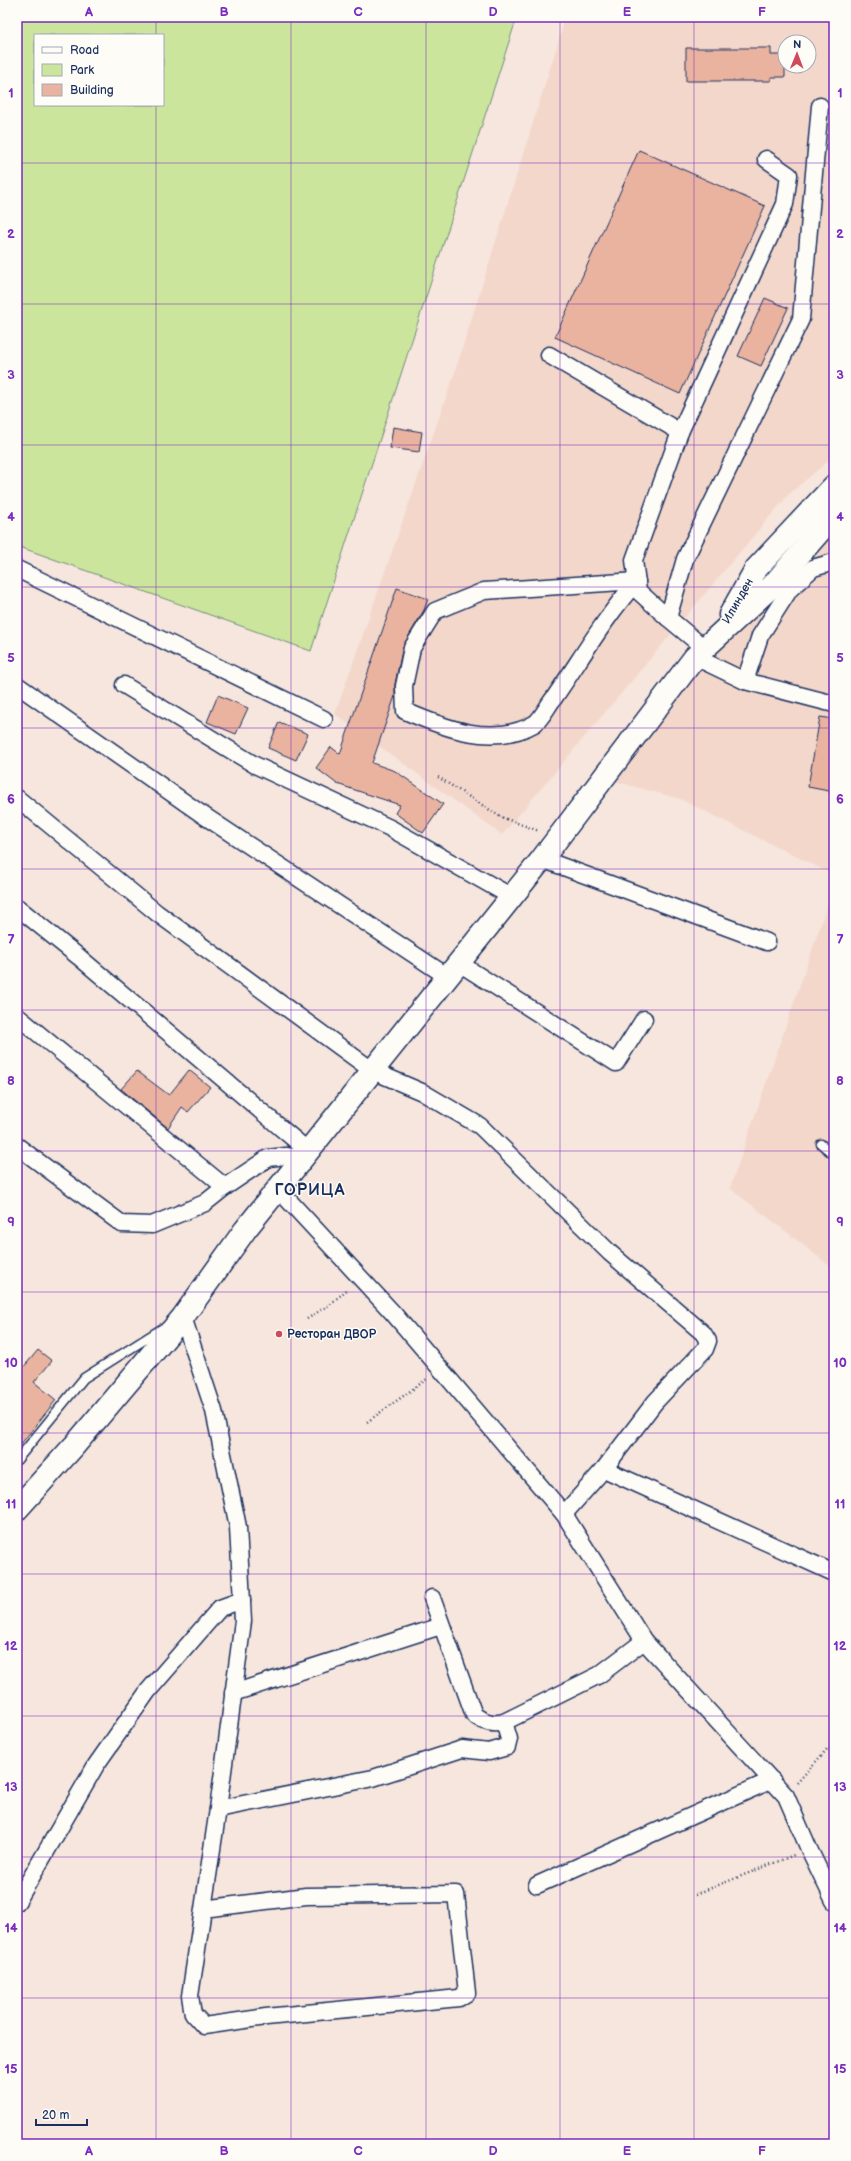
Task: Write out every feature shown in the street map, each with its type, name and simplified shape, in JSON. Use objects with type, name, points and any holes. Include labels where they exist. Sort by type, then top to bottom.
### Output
[{"type":"main road","name":"Илинден","points":[[720,632],[756,569],[834,486]]},
{"type":"main road","name":"Илинден","points":[[720,632],[772,586],[834,515]]},
{"type":"main road","points":[[17,1509],[74,1446],[183,1316],[245,1230],[558,839],[699,652],[720,632]]},
{"type":"street","points":[[668,618],[685,559],[801,319],[820,106]]},
{"type":"street","points":[[766,159],[789,175],[785,204],[680,432],[634,560],[638,591],[668,618],[699,652],[745,680],[834,704]]},
{"type":"street","points":[[549,355],[680,432]]},
{"type":"street","points":[[745,680],[760,636],[790,589],[813,568],[834,562]]},
{"type":"street","points":[[17,569],[324,720]]},
{"type":"street","points":[[637,582],[618,603],[535,724],[505,734],[475,734],[432,723],[405,711],[404,686],[412,648],[435,611],[484,591],[637,582]]},
{"type":"street","points":[[17,685],[200,813],[454,970],[616,1063],[644,1019]]},
{"type":"street","points":[[124,685],[255,765],[390,828],[512,897]]},
{"type":"street","points":[[17,798],[157,913],[373,1071],[422,1092],[480,1126],[610,1253],[703,1333],[708,1341],[705,1349],[655,1402],[604,1469],[564,1514]]},
{"type":"street","points":[[542,859],[767,942]]},
{"type":"street","points":[[17,907],[79,956],[305,1154]]},
{"type":"street","points":[[17,1016],[225,1187]]},
{"type":"street","points":[[17,1146],[122,1224],[152,1224],[205,1203],[225,1187],[268,1158],[305,1154]]},
{"type":"street","points":[[278,1189],[361,1278],[441,1369],[564,1514],[644,1641],[786,1796],[809,1850],[834,1902]]},
{"type":"street","points":[[183,1316],[214,1411],[238,1527],[243,1621],[204,1909],[190,1996],[193,2014],[204,2026],[266,2017],[459,1998],[467,1993],[456,1894],[306,1896],[204,1909]]},
{"type":"street","points":[[604,1469],[834,1573]]},
{"type":"street","points":[[432,1598],[474,1715],[484,1722],[497,1724],[504,1722],[599,1675],[644,1641]]},
{"type":"street","points":[[17,1902],[96,1765],[148,1691],[220,1608],[242,1600]]},
{"type":"street","points":[[233,1693],[441,1626]]},
{"type":"street","points":[[218,1809],[373,1778],[462,1749],[490,1752],[499,1751],[507,1747],[509,1739],[504,1722]]},
{"type":"street","points":[[537,1885],[772,1780]]},
{"type":"lane","points":[[821,1144],[834,1155]]},
{"type":"lane","points":[[17,1460],[84,1378],[183,1316]]},
{"type":"path","points":[[438,777],[501,817],[558,839]]},
{"type":"path","points":[[307,1319],[329,1305],[361,1278]]},
{"type":"path","points":[[367,1422],[441,1369]]},
{"type":"path","points":[[786,1796],[828,1748],[834,1750]]},
{"type":"path","points":[[696,1894],[809,1850]]},
{"type":"shaded area","points":[[562,17],[834,17],[834,456],[788,495],[502,835],[335,714],[454,375],[562,30]]},
{"type":"shaded area","points":[[834,519],[834,875],[680,799],[614,781],[708,654]]},
{"type":"shaded area","points":[[834,886],[834,1269],[730,1188]]},
{"type":"green space","points":[[17,17],[517,17],[311,651],[17,546]]},
{"type":"building","points":[[686,48],[771,48],[771,55],[777,55],[777,74],[785,74],[785,77],[771,77],[771,81],[686,81]]},
{"type":"building","points":[[639,150],[765,206],[680,394],[555,337]]},
{"type":"building","points":[[765,298],[788,308],[761,366],[738,356]]},
{"type":"building","points":[[393,427],[422,432],[419,452],[390,448]]},
{"type":"building","points":[[397,588],[428,599],[424,610],[403,646],[395,684],[395,696],[372,763],[395,771],[443,804],[423,833],[395,813],[400,805],[337,784],[316,768],[331,747],[340,754]]},
{"type":"building","points":[[218,695],[248,708],[236,734],[207,722]]},
{"type":"building","points":[[820,717],[834,719],[834,792],[808,787]]},
{"type":"building","points":[[279,722],[308,734],[296,760],[268,748]]},
{"type":"building","points":[[189,1070],[210,1087],[188,1112],[182,1107],[168,1128],[121,1089],[137,1071],[169,1095]]},
{"type":"building","points":[[38,1350],[52,1361],[34,1382],[56,1400],[17,1449],[17,1375]]},
{"type":"place","name":"Ресторан ДВОР","points":[[279,1334]]},
{"type":"district","name":"ГОРИЦА","points":[[310,1190]]}]
